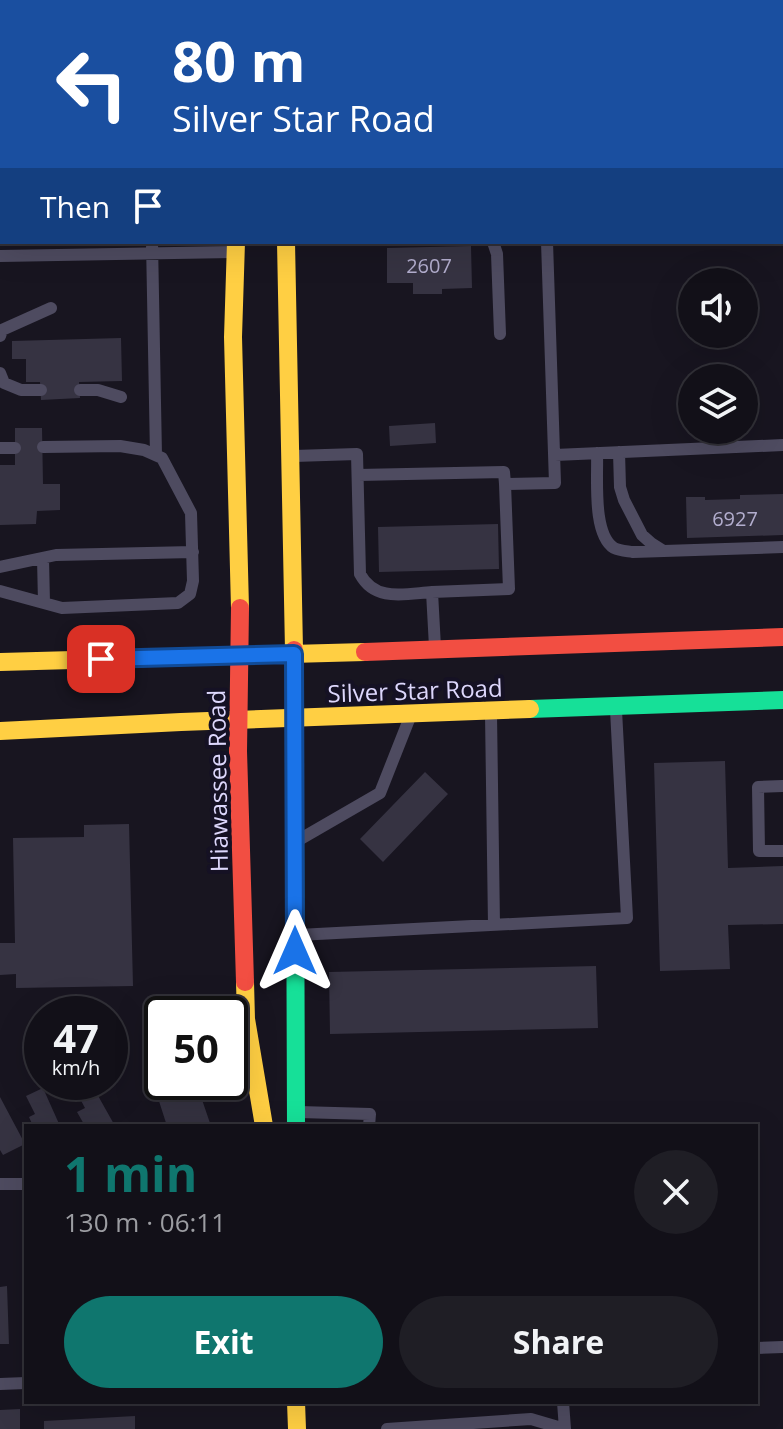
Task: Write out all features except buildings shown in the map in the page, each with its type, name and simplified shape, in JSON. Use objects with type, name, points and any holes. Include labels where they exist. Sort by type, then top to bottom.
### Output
[{"type":"main road","points":[[286,244],[294,654],[296,1119]]},
{"type":"main road","name":"Hiawassee Road","points":[[236,247],[233,337],[246,1019],[264,1124]]},
{"type":"main road","name":"Silver Star Road","points":[[0,662],[783,637]]},
{"type":"main road","name":"Silver Star Road","points":[[0,731],[783,700]]},
{"type":"main road","points":[[296,1404],[297,1429]]},
{"type":"lane","points":[[494,244],[497,254],[500,334]]},
{"type":"lane","points":[[505,484],[555,483],[547,244]]},
{"type":"lane","points":[[0,256],[236,247]]},
{"type":"lane","points":[[152,248],[156,455]]},
{"type":"lane","points":[[0,336],[2,330],[51,308]]},
{"type":"lane","points":[[0,373],[4,383],[21,390],[41,390]]},
{"type":"lane","points":[[80,390],[98,390],[121,397]]},
{"type":"lane","points":[[555,455],[783,445]]},
{"type":"lane","points":[[0,591],[62,608],[178,603],[190,594],[193,581],[191,513],[162,458],[144,450],[120,446],[43,447]]},
{"type":"lane","points":[[0,448],[15,448]]},
{"type":"lane","points":[[619,452],[620,487],[624,500],[642,535],[665,551]]},
{"type":"lane","points":[[597,453],[599,523],[612,547],[633,552],[783,547]]},
{"type":"lane","points":[[290,456],[357,454],[360,574],[372,589],[387,594],[509,589],[504,472],[358,475]]},
{"type":"lane","points":[[0,567],[56,555],[193,552]]},
{"type":"lane","points":[[43,558],[44,603]]},
{"type":"lane","points":[[432,592],[435,650]]},
{"type":"lane","points":[[295,935],[627,918],[616,706]]},
{"type":"lane","points":[[491,711],[494,925]]},
{"type":"lane","points":[[295,843],[380,793],[412,714]]},
{"type":"lane","points":[[783,786],[758,787],[759,851],[783,851]]},
{"type":"lane","points":[[296,1119],[370,1114],[369,1124]]},
{"type":"lane","points":[[0,1184],[24,1184]]},
{"type":"lane","points":[[758,1348],[783,1347]]},
{"type":"lane","points":[[0,1384],[24,1383]]},
{"type":"lane","points":[[387,1429],[531,1419],[565,1429],[563,1404]]},
{"type":"traffic: fast","points":[[530,709],[783,700]]},
{"type":"traffic: fast","points":[[295,836],[296,1124]]},
{"type":"traffic: slow","points":[[236,244],[233,337],[240,608]]},
{"type":"traffic: slow","points":[[286,244],[294,650]]},
{"type":"traffic: slow","points":[[0,662],[365,652]]},
{"type":"traffic: slow","points":[[0,731],[530,709]]},
{"type":"traffic: slow","points":[[245,982],[246,1019],[264,1124]]},
{"type":"traffic: slow","points":[[296,1404],[297,1429]]},
{"type":"traffic: jam","points":[[240,608],[238,751],[245,982]]},
{"type":"traffic: jam","points":[[365,652],[783,637]]},
{"type":"traffic: jam","points":[[294,650],[295,836]]},
{"type":"route","points":[[101,659],[294,654],[295,951]]}]
